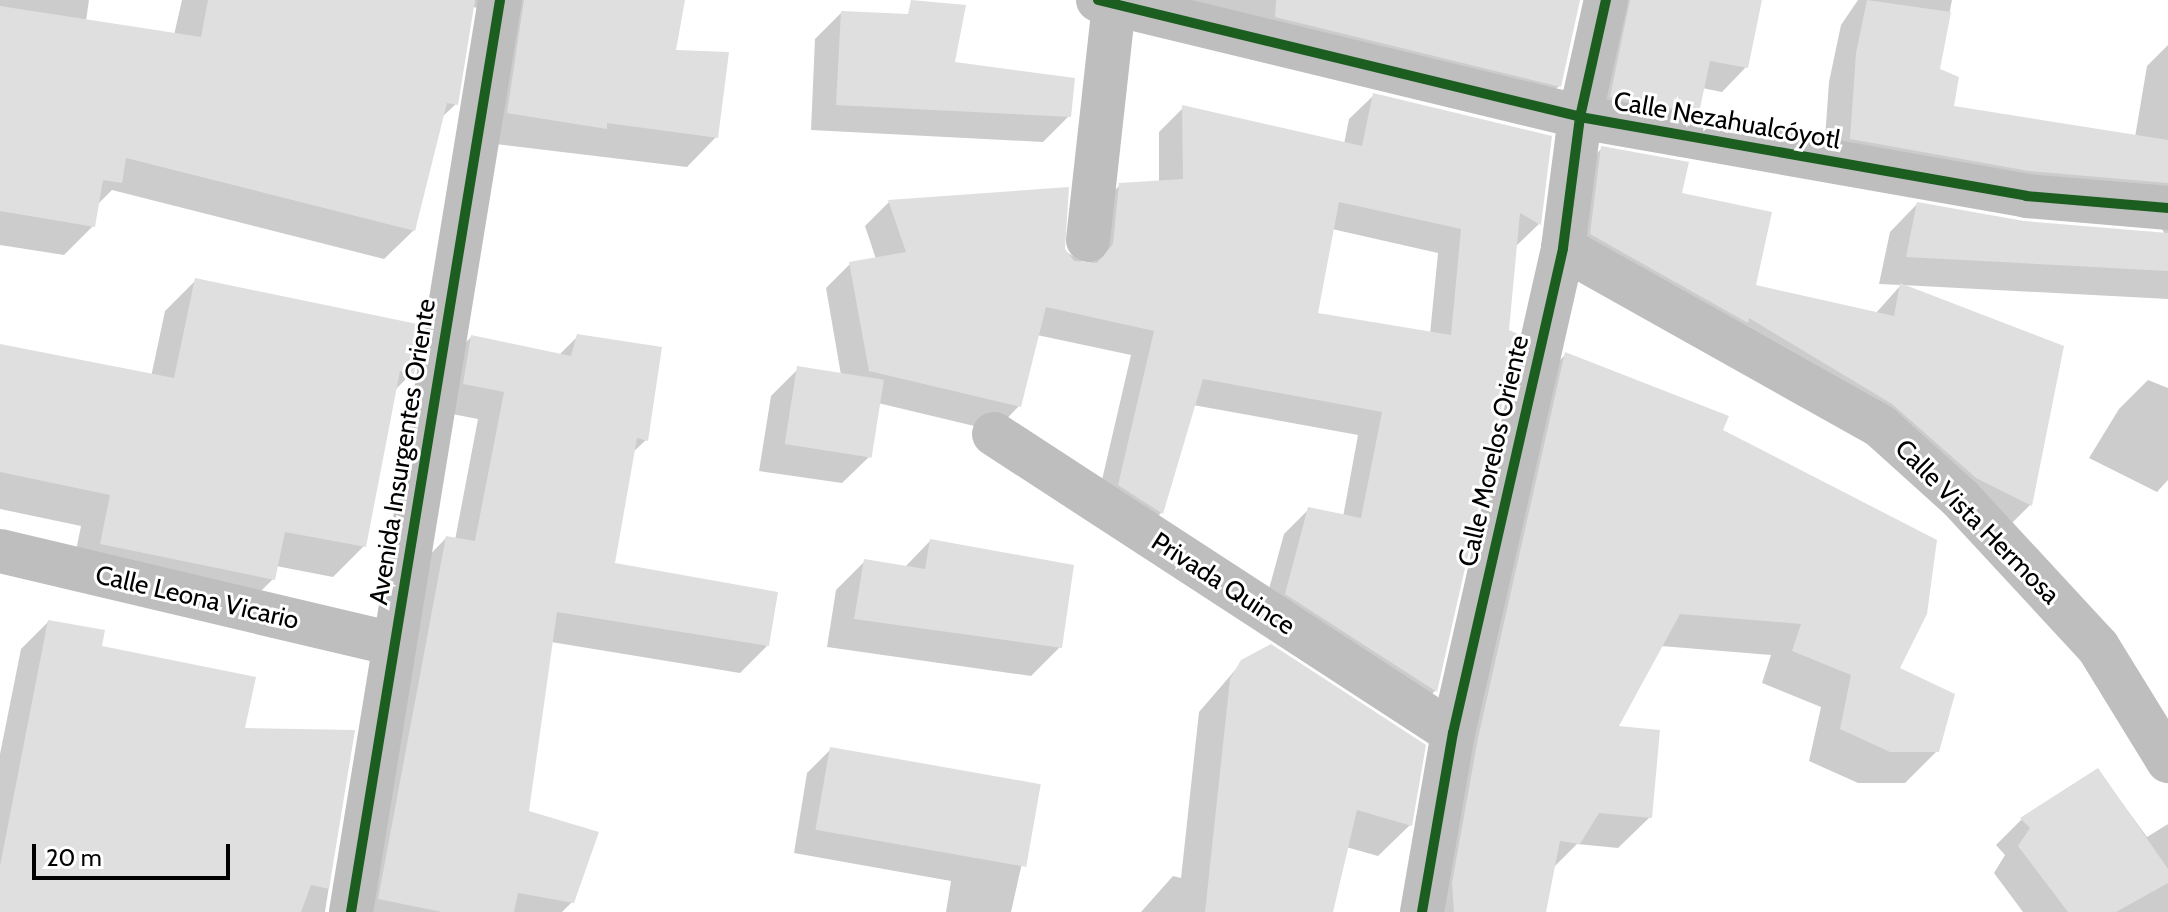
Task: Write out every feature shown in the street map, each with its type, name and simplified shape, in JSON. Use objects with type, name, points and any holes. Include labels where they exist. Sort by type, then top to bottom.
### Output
[{"type":"street","name":"Avenida Insurgentes Oriente","points":[[351,912],[500,0]]},
{"type":"street","name":"Calle Morelos Oriente","points":[[1422,912],[1453,733],[1563,248],[1580,117],[1606,0]]},
{"type":"street","name":"Calle Nezahualcóyotl","points":[[1106,2],[1580,117],[2026,196],[2168,208]]},
{"type":"street","points":[[1088,240],[1106,2]]},
{"type":"street","name":"Calle Vista Hermosa","points":[[1563,248],[1880,426],[1970,508],[2098,647],[2168,761]]},
{"type":"street","name":"Privada Quince","points":[[994,434],[1453,733]]},
{"type":"street","name":"Calle Leona Vicario","points":[[0,551],[394,644]]},
{"type":"building","points":[[208,0],[475,0],[458,105],[447,103],[415,231],[126,158],[122,183],[103,180],[95,227],[0,211],[0,6],[201,37]]},
{"type":"building","points":[[524,0],[685,0],[676,50],[729,52],[718,138],[607,123],[607,129],[507,113]]},
{"type":"building","points":[[911,0],[966,5],[955,62],[1075,78],[1071,117],[836,105],[841,11],[908,14]]},
{"type":"building","points":[[1276,0],[1580,0],[1561,87],[1275,17]]},
{"type":"building","points":[[1630,0],[1762,0],[1748,68],[1710,61],[1699,113],[1610,97]]},
{"type":"building","points":[[1867,0],[1951,12],[1940,69],[1959,77],[1954,106],[2168,140],[2168,183],[2029,171],[1850,139],[1856,53]]},
{"type":"building","points":[[1373,93],[1552,136],[1541,225],[1520,213],[1509,330],[1518,334],[1437,692],[1285,594],[1308,507],[1361,518],[1382,412],[1203,379],[1163,514],[1118,485],[1154,331],[1046,307],[1021,407],[869,371],[849,262],[906,252],[888,200],[1069,187],[1065,249],[1074,261],[1097,263],[1113,244],[1119,183],[1183,179],[1182,105],[1362,146]],"holes":[[[1339,202],[1461,229],[1451,335],[1318,313]]]},
{"type":"building","points":[[1601,146],[1689,162],[1682,193],[1772,212],[1756,285],[1894,316],[1900,283],[2064,346],[2032,506],[1976,478],[1892,404],[1749,318],[1748,323],[1590,234]]},
{"type":"building","points":[[1917,202],[2024,221],[2168,233],[2168,271],[1906,257]]},
{"type":"building","points":[[195,278],[422,325],[414,374],[400,371],[366,547],[285,532],[275,580],[100,544],[110,495],[0,472],[0,344],[174,378]]},
{"type":"building","points":[[577,334],[662,347],[648,441],[637,438],[615,563],[778,592],[769,646],[557,612],[529,811],[599,832],[574,903],[518,893],[514,912],[442,912],[378,899],[446,536],[475,541],[504,392],[463,384],[471,335],[571,356]]},
{"type":"building","points":[[1565,352],[1729,416],[1723,430],[1937,540],[1927,614],[1900,668],[1955,694],[1939,752],[1890,752],[1840,729],[1851,675],[1792,651],[1801,624],[1680,614],[1619,726],[1660,730],[1652,818],[1599,813],[1580,844],[1560,841],[1546,912],[1454,912],[1452,883],[1478,738]]},
{"type":"building","points":[[797,366],[884,380],[872,458],[785,444]]},
{"type":"building","points":[[930,539],[1074,565],[1062,648],[854,619],[864,559],[925,569]]},
{"type":"building","points":[[48,620],[105,630],[102,646],[256,677],[245,728],[355,730],[329,889],[311,885],[301,912],[0,912],[0,866]]},
{"type":"building","points":[[1271,644],[1426,745],[1412,826],[1357,810],[1333,912],[1205,912],[1230,679],[1241,660]]},
{"type":"building","points":[[830,747],[1041,784],[1026,867],[815,830]]},
{"type":"building","points":[[2098,768],[2168,869],[2168,883],[2116,912],[2068,912],[2018,846],[2030,828],[2020,818]]},
{"type":"cycle path","points":[[351,912],[500,0]]},
{"type":"cycle path","points":[[1098,0],[1580,117],[2026,196],[2168,208]]},
{"type":"cycle path","points":[[1422,912],[1453,733],[1563,248],[1580,117],[1606,0]]}]
